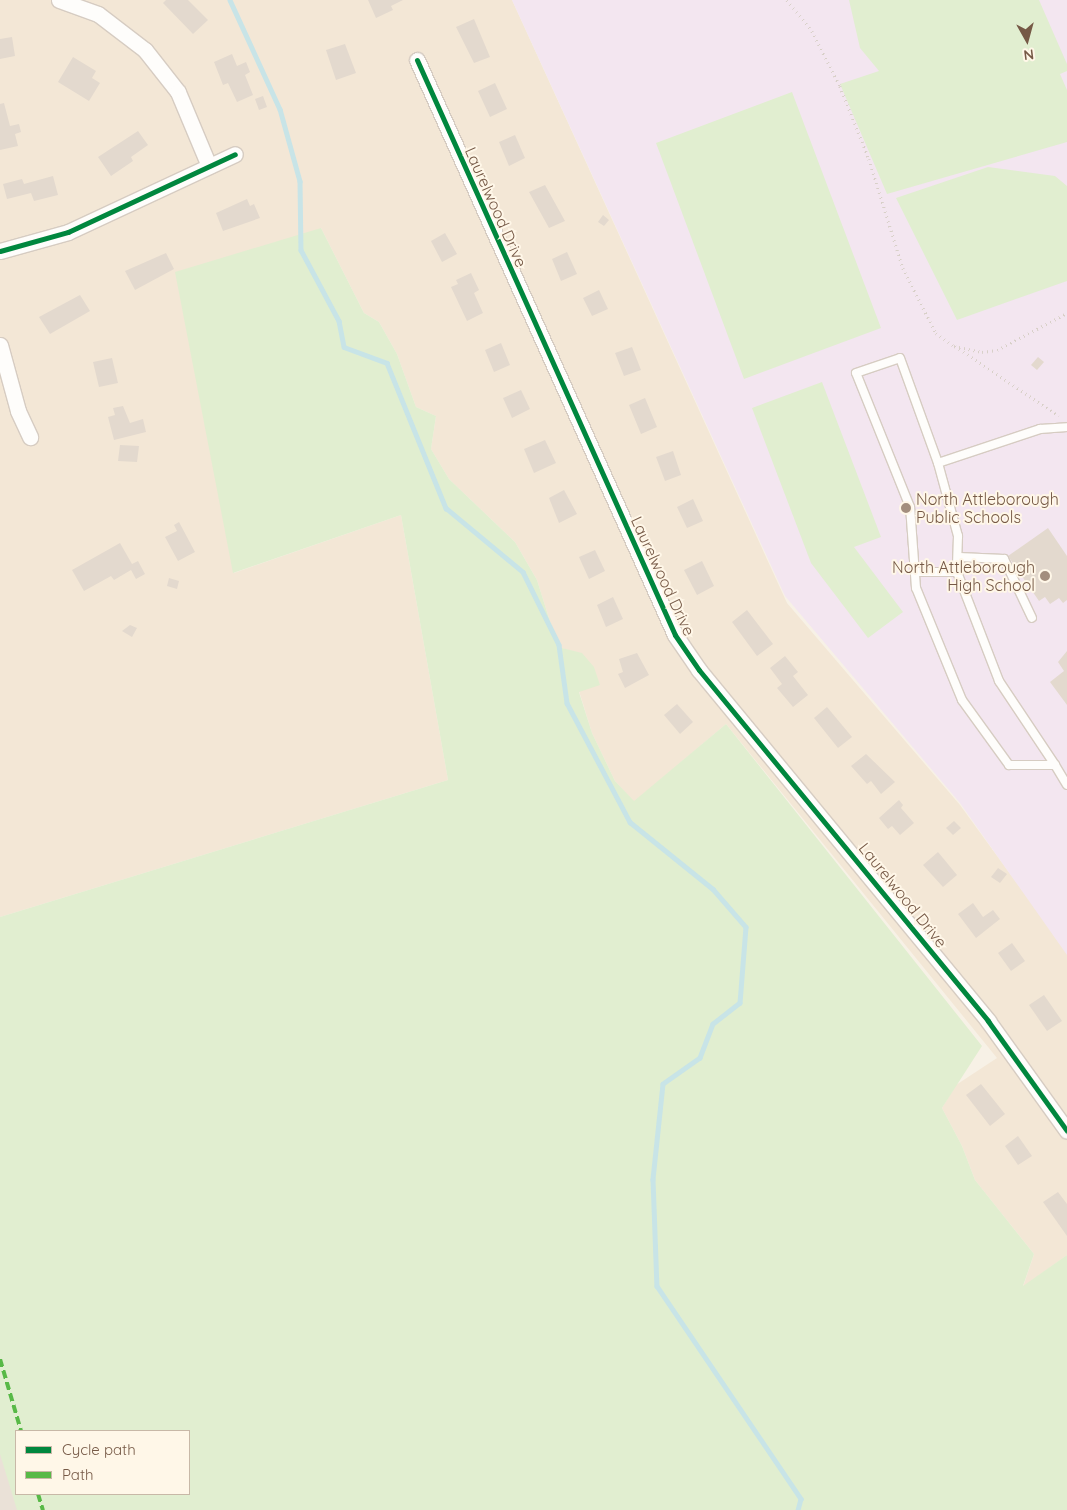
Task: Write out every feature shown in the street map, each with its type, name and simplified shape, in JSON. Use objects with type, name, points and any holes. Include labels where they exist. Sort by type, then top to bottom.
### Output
[{"type":"street","points":[[59,0],[98,14],[145,50],[178,92],[210,166]]},
{"type":"street","name":"Laurelwood Drive","points":[[416,60],[675,635],[699,670],[988,1021],[1067,1131]]},
{"type":"street","points":[[0,252],[68,232],[235,154]]},
{"type":"street","points":[[0,345],[18,410],[30,437]]},
{"type":"lane","points":[[1055,765],[1010,765],[962,700],[916,588],[910,507],[856,373],[900,358],[938,463],[958,536],[959,557],[957,572],[999,682],[1066,779]]},
{"type":"lane","points":[[938,463],[1040,429],[1067,427]]},
{"type":"lane","points":[[959,557],[1004,559],[1032,618]]},
{"type":"lane","points":[[916,572],[957,572]]},
{"type":"path","points":[[787,0],[812,31],[840,86],[869,159],[903,268],[914,293],[936,333],[1046,410],[1067,420]]},
{"type":"path","points":[[954,346],[982,352],[997,350],[1067,313]]},
{"type":"shaded area","points":[[0,0],[512,0],[787,603],[960,805],[1067,952],[1067,1255],[1023,1287],[1034,1254],[975,1180],[962,1146],[942,1108],[956,1085],[997,1058],[726,724],[634,802],[615,781],[592,733],[579,691],[582,654],[558,647],[537,580],[515,542],[449,479],[431,449],[436,416],[416,407],[397,354],[379,322],[364,313],[321,228],[234,573],[401,515],[448,780],[0,917]]},
{"type":"shaded area","name":"North Attleborough Public Schools","points":[[512,0],[1067,0],[1067,955],[960,803],[785,596]]},
{"type":"shaded area","points":[[0,1423],[15,1495],[26,1510],[0,1510]]},
{"type":"green space","points":[[849,0],[1039,0],[1067,64],[1067,71],[1060,74],[1067,90],[1067,142],[887,194],[840,84],[879,71],[860,48]]},
{"type":"green space","points":[[792,92],[881,328],[744,379],[656,143]]},
{"type":"green space","points":[[988,167],[1055,176],[1067,186],[1067,281],[957,320],[896,198]]},
{"type":"green space","points":[[321,228],[364,313],[379,322],[397,354],[416,407],[436,416],[431,449],[449,479],[515,542],[537,580],[558,647],[582,653],[594,667],[600,685],[579,692],[592,733],[615,781],[634,801],[726,724],[982,1046],[942,1108],[962,1146],[975,1180],[1034,1254],[1023,1286],[1067,1255],[1067,1510],[17,1510],[0,1454],[0,917],[448,780],[401,515],[233,573],[175,272]]},
{"type":"green space","points":[[822,382],[881,537],[854,547],[903,612],[868,638],[811,563],[752,408]]},
{"type":"building","points":[[166,0],[188,0],[208,20],[193,34],[163,3]]},
{"type":"building","points":[[368,0],[403,0],[391,6],[393,10],[376,18]]},
{"type":"building","points":[[474,19],[490,57],[474,63],[456,27]]},
{"type":"building","points":[[12,37],[15,56],[0,59],[0,39]]},
{"type":"building","points":[[345,44],[356,73],[336,80],[326,50]]},
{"type":"building","points":[[232,54],[237,66],[246,62],[250,72],[245,75],[253,95],[237,102],[228,83],[223,85],[214,62]]},
{"type":"building","points":[[73,57],[96,71],[92,78],[100,83],[89,101],[58,82]]},
{"type":"building","points":[[495,83],[507,109],[490,117],[478,91]]},
{"type":"building","points":[[263,96],[267,107],[259,110],[255,99]]},
{"type":"building","points":[[4,103],[10,126],[19,124],[21,132],[15,134],[18,146],[0,150],[0,104]]},
{"type":"building","points":[[138,131],[148,145],[131,157],[133,161],[111,176],[98,157]]},
{"type":"building","points":[[515,135],[525,158],[509,166],[499,142]]},
{"type":"building","points":[[53,176],[58,195],[34,201],[31,193],[7,199],[3,184],[22,179],[24,184]]},
{"type":"building","points":[[545,185],[565,221],[549,228],[529,192]]},
{"type":"building","points":[[247,199],[250,206],[254,204],[260,218],[223,231],[216,213]]},
{"type":"building","points":[[603,215],[609,220],[604,226],[598,222]]},
{"type":"building","points":[[445,233],[457,254],[442,262],[431,241]]},
{"type":"building","points":[[567,252],[577,274],[561,281],[552,259]]},
{"type":"building","points":[[166,253],[174,269],[135,290],[125,271]]},
{"type":"building","points":[[471,273],[479,290],[474,293],[483,313],[467,321],[451,287],[458,284],[456,280]]},
{"type":"building","points":[[599,290],[608,309],[592,316],[583,298]]},
{"type":"building","points":[[80,295],[90,311],[50,334],[39,317]]},
{"type":"building","points":[[501,343],[510,365],[494,372],[485,350]]},
{"type":"building","points":[[632,347],[641,370],[624,376],[615,353]]},
{"type":"building","points":[[1038,357],[1044,362],[1037,370],[1031,365]]},
{"type":"building","points":[[112,358],[118,383],[99,387],[93,362]]},
{"type":"building","points":[[521,390],[530,409],[512,418],[503,398]]},
{"type":"building","points":[[645,398],[657,427],[641,434],[629,405]]},
{"type":"building","points":[[123,406],[130,423],[143,419],[146,432],[114,440],[108,417],[115,415],[113,408]]},
{"type":"building","points":[[545,440],[556,463],[534,473],[524,449]]},
{"type":"building","points":[[120,445],[139,446],[137,462],[118,461]]},
{"type":"building","points":[[673,451],[681,475],[665,481],[656,457]]},
{"type":"building","points":[[564,490],[577,514],[559,523],[549,498]]},
{"type":"building","points":[[693,499],[703,521],[687,528],[677,507]]},
{"type":"building","points":[[179,522],[195,552],[178,561],[165,537],[177,531],[174,525]]},
{"type":"building","name":"North Attleborough High School","points":[[1048,528],[1067,556],[1067,600],[1063,603],[1059,598],[1050,604],[1045,597],[1039,601],[1008,556]]},
{"type":"building","points":[[120,543],[132,564],[138,561],[145,574],[136,579],[131,570],[114,580],[111,576],[84,591],[72,570]]},
{"type":"building","points":[[595,550],[605,571],[589,579],[579,557]]},
{"type":"building","points":[[702,561],[714,586],[697,595],[684,570]]},
{"type":"building","points":[[169,578],[179,581],[177,589],[167,586]]},
{"type":"building","points":[[613,597],[623,619],[606,627],[597,605]]},
{"type":"building","points":[[747,610],[773,644],[757,656],[732,622]]},
{"type":"building","points":[[130,625],[137,628],[132,637],[122,631]]},
{"type":"building","points":[[1067,651],[1067,705],[1050,682],[1064,671],[1058,662]]},
{"type":"building","points":[[637,653],[649,675],[625,688],[618,674],[623,672],[619,659]]},
{"type":"building","points":[[785,656],[798,672],[793,676],[808,695],[793,707],[777,688],[782,684],[770,668]]},
{"type":"building","points":[[677,704],[693,722],[680,734],[664,715]]},
{"type":"building","points":[[827,707],[852,737],[838,748],[814,718]]},
{"type":"building","points":[[866,754],[895,782],[881,794],[871,781],[867,784],[851,766]]},
{"type":"building","points":[[899,800],[903,805],[901,808],[914,823],[900,835],[892,826],[888,829],[879,818]]},
{"type":"building","points":[[954,821],[961,828],[953,835],[946,828]]},
{"type":"building","points":[[938,852],[957,875],[943,887],[923,865]]},
{"type":"building","points":[[998,868],[1007,874],[1000,883],[991,877]]},
{"type":"building","points":[[973,903],[983,917],[993,910],[1000,919],[976,938],[958,914]]},
{"type":"building","points":[[1012,943],[1025,961],[1011,971],[998,953]]},
{"type":"building","points":[[1044,995],[1062,1021],[1047,1031],[1029,1005]]},
{"type":"building","points":[[981,1084],[1005,1114],[990,1126],[966,1095]]},
{"type":"building","points":[[1018,1136],[1032,1156],[1018,1165],[1005,1146]]},
{"type":"building","points":[[1058,1192],[1067,1204],[1067,1236],[1043,1202]]},
{"type":"waterway","points":[[230,0],[280,109],[300,181],[301,250],[339,321],[344,347],[387,363],[446,508],[523,572],[559,645],[567,703],[630,822],[713,889],[746,927],[740,1003],[713,1024],[700,1058],[663,1084],[653,1179],[657,1286],[801,1499],[798,1510]]},
{"type":"marked path","points":[[0,1359],[21,1430]]},
{"type":"marked path","points":[[38,1495],[43,1510]]},
{"type":"cycle path","points":[[417,60],[675,635],[699,670],[988,1021],[1067,1131]]},
{"type":"cycle path","points":[[0,251],[68,232],[235,154]]},
{"type":"place","name":"North Attleborough Public Schools","points":[[906,508]]},
{"type":"place","name":"North Attleborough High School","points":[[1045,576]]}]
